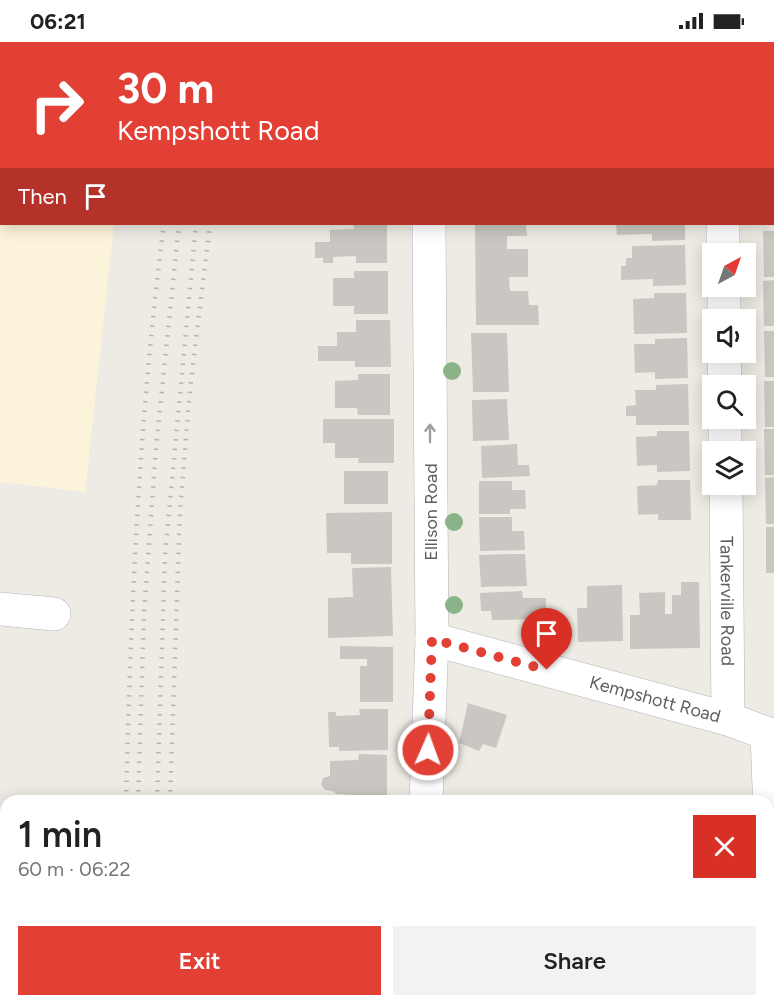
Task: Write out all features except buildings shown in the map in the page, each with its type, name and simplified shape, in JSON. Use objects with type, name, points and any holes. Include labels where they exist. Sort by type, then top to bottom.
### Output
[{"type":"street","name":"Ellison Road","points":[[426,795],[432,639],[429,225]]},
{"type":"street","points":[[723,225],[723,243]]},
{"type":"street","name":"Tankerville Road","points":[[726,495],[728,719]]},
{"type":"street","points":[[0,609],[54,614]]},
{"type":"street","name":"Kempshott Road","points":[[432,639],[728,719],[770,735]]},
{"type":"street","points":[[770,735],[771,795]]},
{"type":"shaded area","points":[[0,225],[114,225],[85,492],[0,482]]},
{"type":"railway","points":[[126,795],[142,440],[164,225]]},
{"type":"railway","points":[[138,795],[144,613],[156,448],[179,225]]},
{"type":"railway","points":[[157,795],[165,555],[196,225]]},
{"type":"railway","points":[[170,795],[180,511],[190,389],[210,225]]},
{"type":"route","points":[[428,750],[432,639],[547,670]]}]
